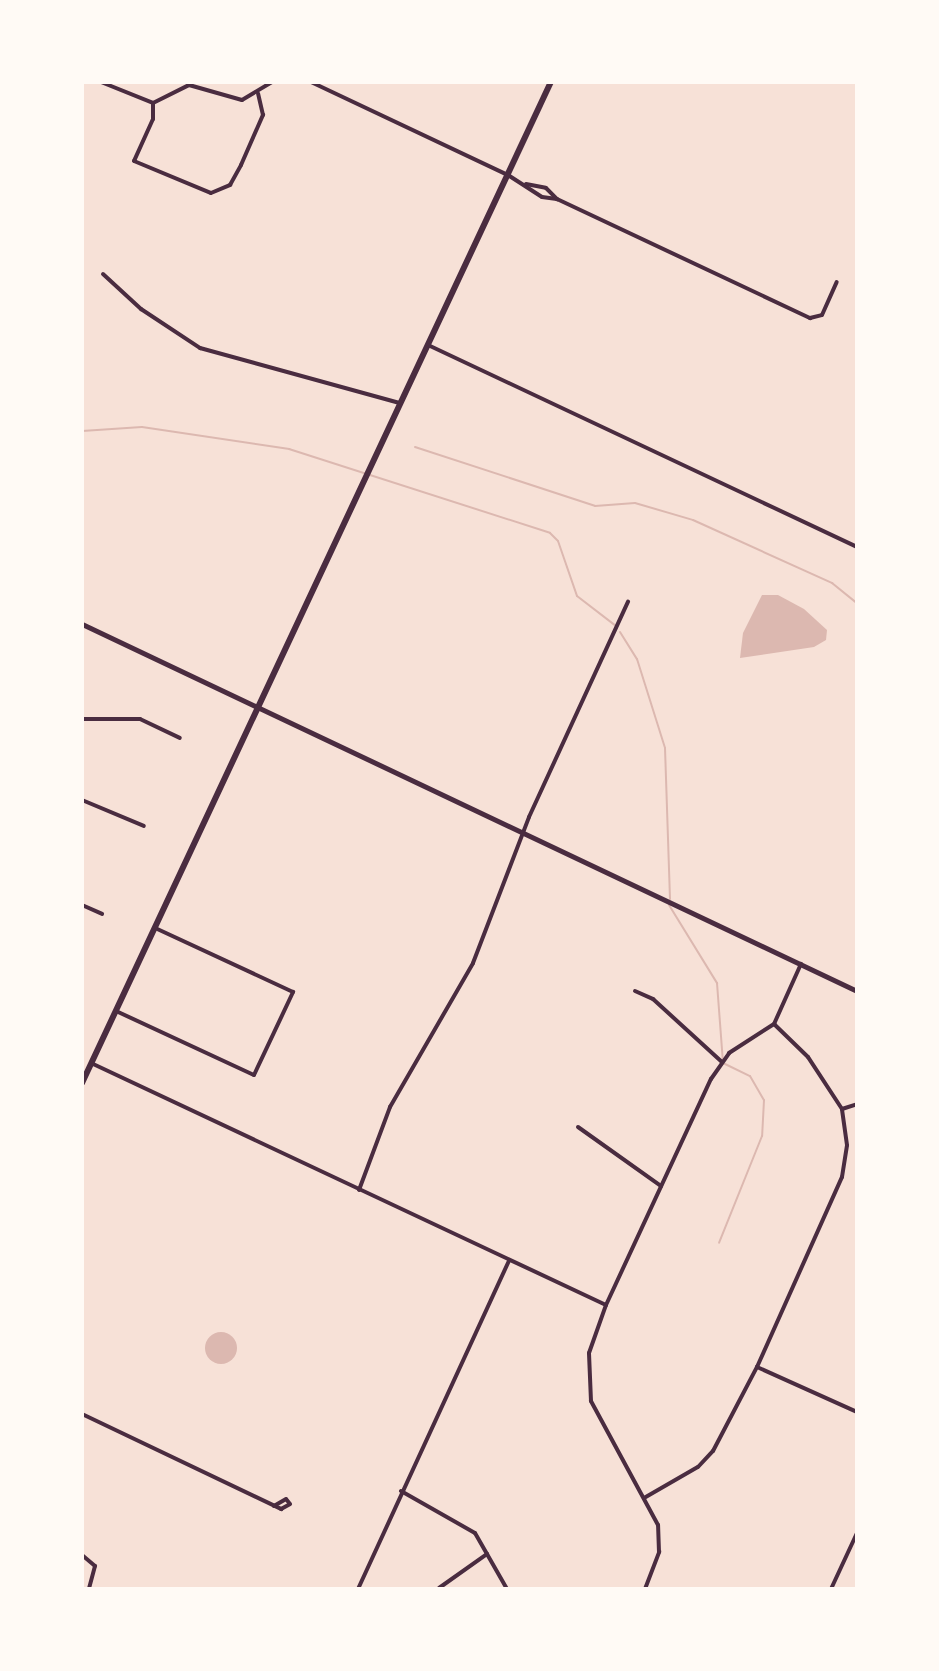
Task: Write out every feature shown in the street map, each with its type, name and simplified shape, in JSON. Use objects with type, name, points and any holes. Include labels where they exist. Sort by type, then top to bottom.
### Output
[{"type":"main road","points":[[82,1083],[551,82]]},
{"type":"main road","points":[[82,624],[259,705],[857,991]]},
{"type":"street","points":[[101,82],[153,103],[189,85],[232,100],[258,94],[272,82]]},
{"type":"street","points":[[311,82],[508,175],[542,197],[557,199],[810,318],[822,315],[837,282]]},
{"type":"street","points":[[153,103],[152,123],[134,161],[199,192],[216,193],[233,180],[260,124],[264,111],[258,94]]},
{"type":"street","points":[[526,184],[546,188],[557,199]]},
{"type":"street","points":[[103,274],[141,309],[200,348],[400,403]]},
{"type":"street","points":[[428,345],[856,544]]},
{"type":"street","points":[[359,1190],[390,1107],[473,963],[522,832],[628,602]]},
{"type":"street","points":[[82,720],[140,719],[180,738]]},
{"type":"street","points":[[82,800],[144,826]]},
{"type":"street","points":[[82,905],[102,914]]},
{"type":"street","points":[[116,1011],[254,1075],[293,992],[155,928]]},
{"type":"street","points":[[645,1589],[660,1543],[644,1498],[591,1401],[587,1366],[606,1305],[723,1060],[774,1024],[801,964]]},
{"type":"street","points":[[635,991],[653,999],[723,1060]]},
{"type":"street","points":[[644,1498],[705,1461],[757,1367],[842,1177],[847,1145],[842,1109],[808,1057],[774,1024]]},
{"type":"street","points":[[91,1063],[606,1305]]},
{"type":"street","points":[[842,1109],[857,1104]]},
{"type":"street","points":[[578,1127],[661,1186]]},
{"type":"street","points":[[358,1589],[509,1260]]},
{"type":"street","points":[[757,1367],[857,1412]]},
{"type":"street","points":[[82,1414],[274,1506],[288,1509],[286,1499],[274,1506]]},
{"type":"street","points":[[401,1491],[461,1521],[487,1554],[507,1589]]},
{"type":"street","points":[[831,1589],[857,1533]]},
{"type":"street","points":[[439,1588],[487,1554]]},
{"type":"street","points":[[82,1555],[95,1566],[89,1589]]},
{"type":"shaded area","points":[[762,595],[778,595],[804,609],[827,630],[826,640],[814,647],[740,658],[743,633]]},
{"type":"shaded area","points":[[221,1332],[232,1337],[237,1348],[232,1359],[221,1364],[210,1359],[205,1348],[210,1337]]},
{"type":"waterway","points":[[82,431],[142,427],[289,449],[550,533],[558,541],[577,596],[616,626]]},
{"type":"waterway","points":[[415,447],[595,506],[635,503],[693,520],[832,583],[857,603]]},
{"type":"waterway","points":[[620,632],[637,659],[665,748],[670,899]]},
{"type":"waterway","points":[[669,905],[717,983],[723,1063],[750,1076],[764,1100],[762,1136],[719,1243]]}]
